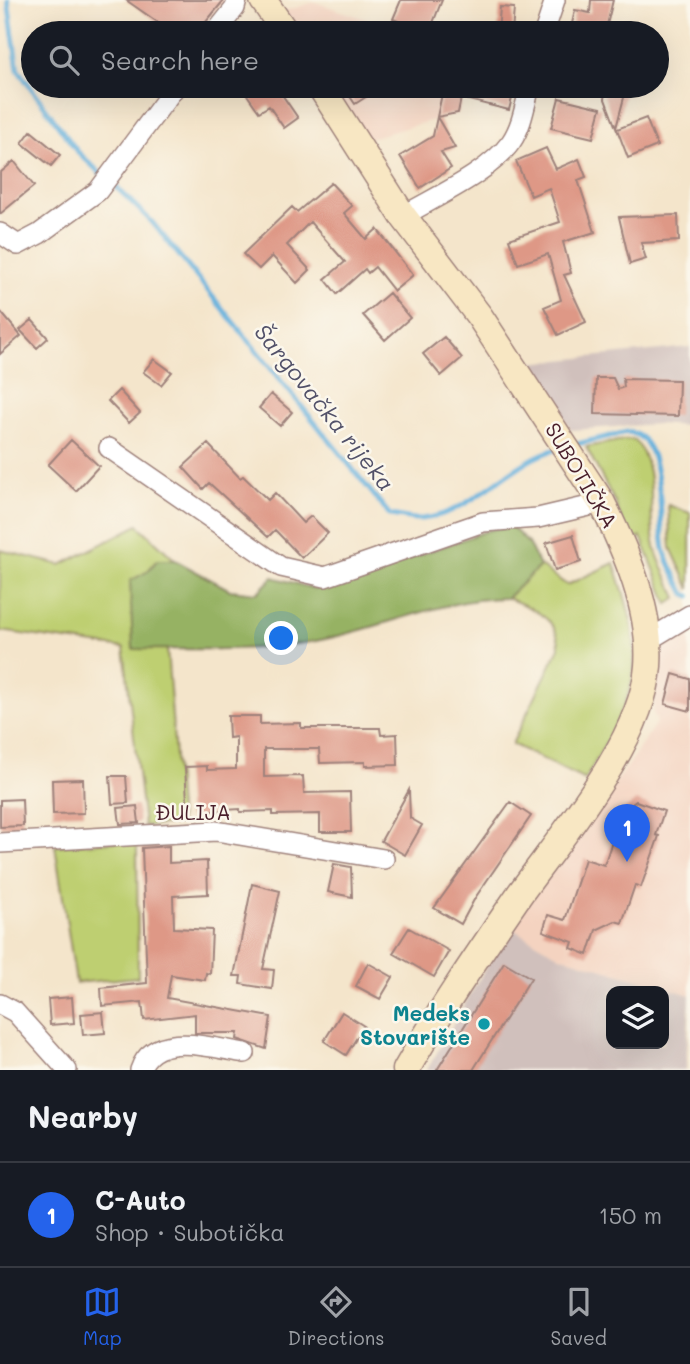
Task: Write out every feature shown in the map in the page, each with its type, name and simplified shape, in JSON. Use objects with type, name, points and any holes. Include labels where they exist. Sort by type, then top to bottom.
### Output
[{"type":"street","points":[[225,21],[235,8],[237,0]]},
{"type":"street","points":[[263,0],[278,21]]},
{"type":"street","points":[[548,21],[555,0]]},
{"type":"street","points":[[0,233],[18,245],[39,234],[98,191],[168,98]]},
{"type":"street","name":"SUBOTIČKA","points":[[328,98],[403,216],[480,317],[602,503],[629,567],[642,608],[647,641],[648,667],[640,709],[613,758],[490,937],[406,1070]]},
{"type":"street","points":[[403,216],[477,172],[510,144],[518,130],[527,98]]},
{"type":"street","points":[[109,448],[281,566],[314,577],[325,577],[483,522],[538,518],[602,503]]},
{"type":"street","points":[[647,641],[690,615]]},
{"type":"street","name":"ĐULIJA","points":[[0,843],[216,831],[384,859]]},
{"type":"street","points":[[0,1004],[15,1012],[67,1070]]},
{"type":"street","points":[[140,1070],[150,1052],[163,1045],[245,1053]]},
{"type":"shaded area","points":[[315,2],[371,21],[287,21],[281,12]]},
{"type":"shaded area","points":[[336,98],[461,98],[458,113],[363,140]]},
{"type":"shaded area","points":[[690,347],[690,426],[657,424],[571,430],[530,363]]},
{"type":"shaded area","points":[[690,621],[690,995],[669,989],[669,986],[660,986],[560,956],[509,927],[628,766],[657,721],[653,713],[657,643]]},
{"type":"shaded area","points":[[509,927],[560,956],[660,986],[606,986],[606,1049],[669,1049],[669,989],[690,995],[686,1070],[427,1070]]},
{"type":"green space","points":[[635,440],[647,465],[655,547],[677,598],[668,604],[641,537],[629,541],[615,502],[586,447]]},
{"type":"green space","points":[[668,505],[690,513],[690,589],[671,548]]},
{"type":"green space","points":[[138,525],[175,560],[157,560],[148,571],[133,649],[167,649],[180,824],[144,826],[124,648],[0,631],[0,550],[61,565]]},
{"type":"green space","points":[[511,526],[528,543],[540,566],[507,598],[458,603],[335,637],[288,645],[221,649],[133,649],[130,581],[148,571],[157,560],[175,560],[230,590],[257,593],[273,577],[315,589],[332,586],[489,530]]},
{"type":"green space","points":[[614,563],[632,628],[635,653],[633,676],[617,722],[585,780],[512,744],[559,648],[555,629],[549,622],[534,610],[507,598],[540,566],[567,585]]},
{"type":"green space","points":[[137,840],[138,977],[76,983],[55,846]]},
{"type":"building","points":[[126,0],[224,0],[207,21],[156,21]]},
{"type":"building","points":[[401,0],[442,0],[434,21],[393,19]]},
{"type":"building","points":[[591,0],[613,0],[608,21],[573,21],[575,10],[590,13]]},
{"type":"building","points":[[500,7],[514,8],[513,21],[499,21]]},
{"type":"building","points":[[249,98],[284,98],[298,118],[284,128],[269,106],[259,112]]},
{"type":"building","points":[[351,98],[364,98],[355,104]]},
{"type":"building","points":[[441,98],[461,98],[458,113],[437,117]]},
{"type":"building","points":[[461,98],[512,98],[509,110]]},
{"type":"building","points":[[559,98],[601,108],[593,138],[551,128]]},
{"type":"building","points":[[605,98],[624,98],[616,128]]},
{"type":"building","points":[[437,117],[455,148],[441,152],[451,168],[420,188],[400,156],[433,136]]},
{"type":"building","points":[[646,118],[657,146],[628,158],[617,129]]},
{"type":"building","points":[[31,131],[60,155],[51,166],[22,143]]},
{"type":"building","points":[[546,148],[556,169],[579,159],[586,177],[578,180],[595,232],[563,242],[571,273],[564,275],[586,322],[558,335],[544,307],[561,300],[548,254],[518,264],[509,239],[560,222],[549,188],[531,196],[516,161]]},
{"type":"building","points":[[14,161],[34,186],[0,214],[0,173]]},
{"type":"building","points":[[331,183],[352,206],[344,213],[366,239],[377,229],[413,275],[394,291],[375,267],[368,273],[365,269],[337,294],[325,279],[345,262],[310,222],[287,245],[310,270],[297,283],[272,256],[259,269],[243,254],[292,207],[297,212]]},
{"type":"building","points":[[678,215],[679,241],[641,243],[646,259],[630,264],[619,217]]},
{"type":"building","points":[[389,293],[410,318],[385,340],[363,315]]},
{"type":"building","points":[[0,311],[21,336],[0,354]]},
{"type":"building","points":[[32,320],[48,338],[37,348],[20,330]]},
{"type":"building","points":[[444,337],[462,358],[441,376],[423,354]]},
{"type":"building","points":[[154,359],[172,372],[161,385],[143,372]]},
{"type":"building","points":[[596,378],[613,378],[618,389],[624,387],[623,379],[679,380],[678,416],[595,414]]},
{"type":"building","points":[[119,390],[140,413],[129,423],[108,401]]},
{"type":"building","points":[[271,394],[292,412],[280,426],[259,408]]},
{"type":"building","points":[[71,440],[99,466],[76,491],[48,465]]},
{"type":"building","points":[[208,444],[240,478],[243,476],[268,500],[275,493],[303,523],[311,516],[328,533],[302,558],[275,530],[268,537],[209,483],[203,489],[183,467]]},
{"type":"building","points":[[573,535],[581,562],[555,570],[546,543]]},
{"type":"building","points":[[673,674],[690,679],[690,711],[665,704]]},
{"type":"building","points":[[228,716],[260,716],[260,724],[301,723],[301,728],[380,728],[381,735],[397,734],[398,765],[365,766],[365,762],[320,763],[319,749],[264,749],[264,777],[303,776],[304,793],[350,792],[351,832],[320,832],[320,814],[273,815],[273,811],[240,812],[240,809],[210,811],[210,816],[188,817],[185,767],[207,766],[207,770],[236,769],[236,737],[229,738]]},
{"type":"building","points":[[110,776],[126,776],[128,803],[112,804]]},
{"type":"building","points":[[83,779],[84,813],[53,814],[52,780]]},
{"type":"building","points":[[409,790],[410,818],[422,825],[405,855],[381,841]]},
{"type":"building","points":[[22,799],[23,826],[0,827],[0,800]]},
{"type":"building","points":[[636,801],[664,811],[656,835],[659,836],[641,887],[635,885],[622,923],[615,921],[596,930],[588,955],[571,948],[573,942],[543,931],[548,915],[565,920],[585,859],[604,865],[622,812]]},
{"type":"building","points":[[510,802],[531,816],[475,898],[461,924],[434,908]]},
{"type":"building","points":[[137,806],[139,823],[120,824],[118,808]]},
{"type":"building","points":[[169,846],[169,863],[207,861],[208,894],[173,896],[174,928],[212,930],[210,974],[206,973],[205,980],[171,975],[167,998],[271,1017],[266,1049],[237,1039],[238,1033],[195,1033],[195,1014],[144,1020],[142,1002],[102,1006],[101,988],[147,983],[142,848]]},
{"type":"building","points":[[334,864],[351,867],[352,897],[328,892]]},
{"type":"building","points":[[252,884],[280,891],[263,969],[274,970],[272,989],[240,984],[241,976],[234,976]]},
{"type":"building","points":[[409,928],[449,951],[434,977],[393,953]]},
{"type":"building","name":"Medeks Stovarište","points":[[504,962],[531,978],[473,1070],[437,1070]]},
{"type":"building","points":[[368,963],[393,977],[380,999],[356,986]]},
{"type":"building","points":[[72,997],[74,1023],[50,1025],[48,999]]},
{"type":"building","points":[[103,1012],[105,1033],[83,1035],[81,1014]]},
{"type":"building","points":[[342,1012],[364,1026],[346,1055],[324,1041]]},
{"type":"waterway","name":"Šargovačka rijeka","points":[[8,0],[18,70],[21,74]]},
{"type":"waterway","name":"Šargovačka rijeka","points":[[38,98],[77,151],[103,176]]},
{"type":"waterway","name":"Šargovačka rijeka","points":[[111,182],[152,222],[390,515],[418,519],[441,515],[475,498],[539,455],[557,449]]},
{"type":"waterway","name":"Šargovačka rijeka","points":[[573,445],[627,432],[640,436],[649,447],[658,481],[664,549],[685,594],[690,596]]},
{"type":"place","name":"C-Auto","points":[[627,862]]},
{"type":"place","name":"Medeks Stovarište","points":[[484,1024]]}]
